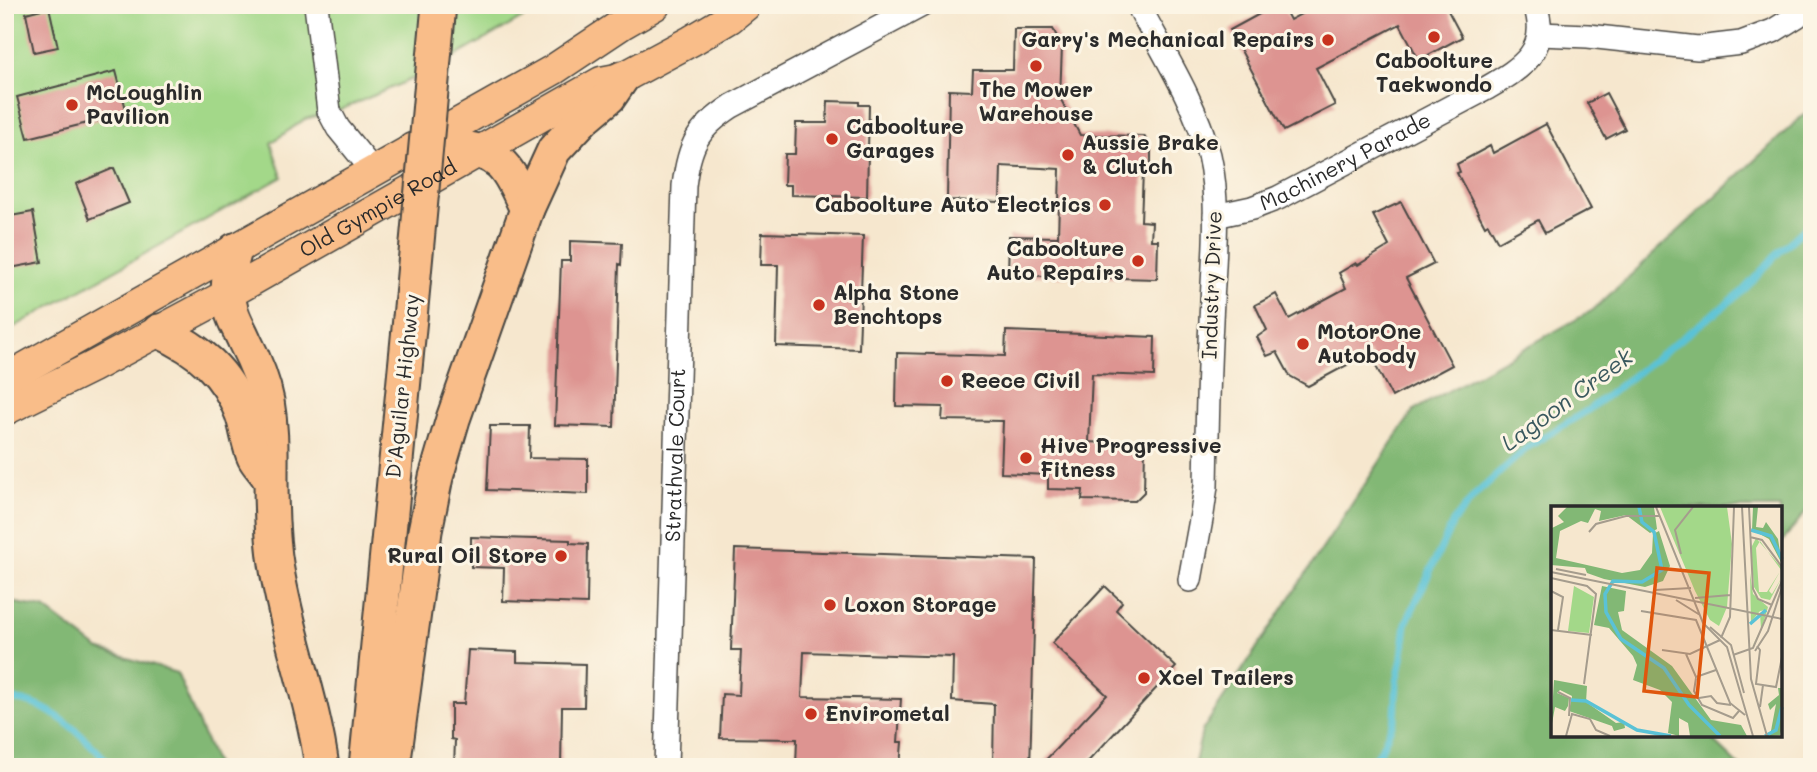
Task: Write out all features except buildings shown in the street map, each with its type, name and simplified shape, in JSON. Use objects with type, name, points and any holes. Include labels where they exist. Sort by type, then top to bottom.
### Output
[{"type":"highway","name":"D'Aguilar Highway","points":[[366,767],[439,5]]},
{"type":"highway","points":[[393,767],[425,531],[436,477],[453,419],[527,209],[554,150],[583,119],[609,97],[622,78]]},
{"type":"highway","points":[[413,150],[447,147],[479,151],[499,162],[513,180],[527,209]]},
{"type":"highway","points":[[235,250],[230,267],[228,294],[232,313],[256,364],[266,398],[272,431],[272,517],[277,572],[318,738],[321,767]]},
{"type":"highway","points":[[159,331],[199,352],[215,368],[241,412],[254,458],[271,479]]},
{"type":"main road","name":"Old Gympie Road","points":[[5,379],[553,70],[655,5]]},
{"type":"main road","name":"Old Gympie Road","points":[[5,410],[228,294],[601,82],[622,78],[691,41],[730,18],[746,5]]},
{"type":"street","points":[[316,5],[329,111],[338,128],[373,172]]},
{"type":"street","name":"Strathvale Court","points":[[666,767],[684,186],[692,145],[716,116],[732,106],[922,5]]},
{"type":"street","name":"Industry Drive","points":[[1138,5],[1190,103],[1210,158],[1215,216],[1206,486],[1190,580]]},
{"type":"street","points":[[1535,5],[1539,34],[1588,36],[1698,48],[1741,43],[1773,31],[1797,16],[1805,5]]},
{"type":"street","name":"Machinery Parade","points":[[1215,216],[1252,208],[1278,198],[1487,88],[1526,62],[1534,52],[1539,34]]},
{"type":"green space","points":[[5,5],[545,5],[428,72],[340,110],[305,119],[271,143],[282,177],[5,332]]},
{"type":"green space","points":[[1812,107],[1812,504],[1782,542],[1782,506],[1551,506],[1551,737],[1716,737],[1715,742],[1741,767],[1194,767],[1202,731],[1414,410],[1593,310]]},
{"type":"green space","points":[[5,601],[44,608],[98,649],[177,673],[217,767],[5,767]]},
{"type":"waterway","name":"Lagoon Creek","points":[[1366,767],[1381,750],[1395,718],[1397,682],[1406,623],[1453,522],[1477,493],[1528,447],[1588,410],[1742,292],[1780,251],[1812,222]]},
{"type":"waterway","name":"Lagoon Creek","points":[[5,700],[21,701],[50,712],[78,732],[112,767]]},
{"type":"place","name":"Caboolture Taekwondo","points":[[1434,37]]},
{"type":"place","name":"Garry's Mechanical Repairs","points":[[1328,40]]},
{"type":"place","name":"The Mower Warehouse","points":[[1036,66]]},
{"type":"place","name":"McLoughlin Pavilion","points":[[72,105]]},
{"type":"place","name":"Caboolture Garages","points":[[832,139]]},
{"type":"place","name":"Aussie Brake & Clutch","points":[[1068,155]]},
{"type":"place","name":"Caboolture Auto Electrics","points":[[1105,205]]},
{"type":"place","name":"Caboolture Auto Repairs","points":[[1138,261]]},
{"type":"place","name":"Alpha Stone Benchtops","points":[[819,305]]},
{"type":"place","name":"MotorOne Autobody","points":[[1303,344]]},
{"type":"place","name":"Reece Civil","points":[[947,381]]},
{"type":"place","name":"Hive Progressive Fitness","points":[[1026,458]]},
{"type":"place","name":"Rural Oil Store","points":[[561,556]]},
{"type":"place","name":"Loxon Storage","points":[[830,605]]},
{"type":"place","name":"Xcel Trailers","points":[[1144,678]]},
{"type":"place","name":"Envirometal","points":[[811,714]]}]
